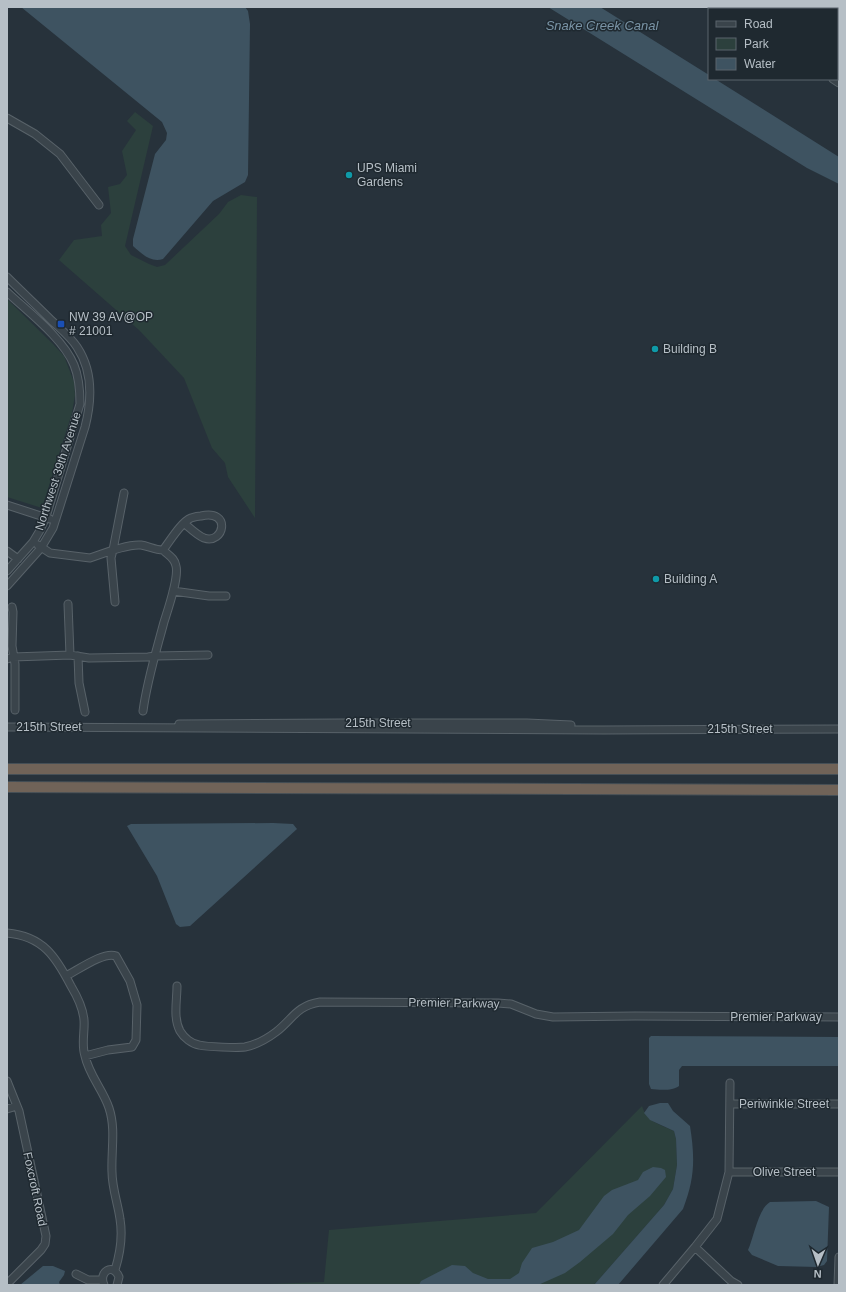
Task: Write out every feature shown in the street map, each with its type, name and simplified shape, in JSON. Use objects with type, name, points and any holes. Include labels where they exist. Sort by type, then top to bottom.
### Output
[{"type":"highway","points":[[7,769],[839,769]]},
{"type":"highway","points":[[7,788],[839,790]]},
{"type":"street","points":[[7,118],[35,134],[60,154],[99,205]]},
{"type":"street","name":"Northwest 39th Avenue","points":[[7,277],[77,346],[88,372],[90,390],[90,403],[85,427],[56,521],[42,548],[7,586]]},
{"type":"street","name":"Northwest 39th Avenue","points":[[7,292],[59,341],[69,355],[76,370],[80,389],[80,404],[46,517],[33,542],[7,571]]},
{"type":"street","points":[[115,602],[111,558],[124,493]]},
{"type":"street","points":[[7,505],[56,521]]},
{"type":"street","points":[[163,550],[184,523],[192,518],[215,515],[221,520],[222,527],[220,534],[214,538],[208,539],[203,538],[184,523]]},
{"type":"street","points":[[33,542],[50,553],[90,558],[113,550],[141,545],[154,550],[163,550],[175,560],[177,567],[173,591],[155,656],[143,711]]},
{"type":"street","points":[[7,551],[18,559]]},
{"type":"street","points":[[173,591],[209,596],[226,596]]},
{"type":"street","points":[[68,604],[70,655]]},
{"type":"street","points":[[12,607],[12,646],[10,658],[16,688],[15,710]]},
{"type":"street","points":[[10,658],[70,655],[90,658],[208,655]]},
{"type":"street","points":[[78,656],[79,683],[86,712]]},
{"type":"street","name":"215th Street","points":[[7,727],[526,730],[839,729]]},
{"type":"street","points":[[7,932],[36,941],[51,952],[59,963],[82,1008],[84,1020],[84,1056],[109,1108],[112,1120],[112,1172],[122,1231],[119,1256],[115,1270],[119,1276],[117,1285]]},
{"type":"street","points":[[66,976],[104,955],[109,954],[116,956],[122,964],[130,981],[137,1005],[136,1040],[132,1048],[108,1050],[84,1056]]},
{"type":"street","name":"Premier Parkway","points":[[177,986],[176,1013],[180,1032],[189,1041],[199,1045],[246,1047],[275,1032],[301,1008],[309,1004],[320,1002],[498,1003],[511,1004],[536,1014],[553,1016],[839,1017]]},
{"type":"street","name":"Foxcroft Road","points":[[7,1081],[17,1106],[46,1236],[45,1244],[41,1250],[7,1284]]},
{"type":"street","points":[[662,1285],[695,1247],[717,1218],[729,1172],[730,1083]]},
{"type":"street","name":"Periwinkle Street","points":[[730,1104],[839,1104]]},
{"type":"street","points":[[7,1109],[17,1106]]},
{"type":"street","name":"Olive Street","points":[[729,1172],[839,1172]]},
{"type":"street","points":[[695,1247],[729,1283],[738,1285]]},
{"type":"street","points":[[838,1285],[839,1257]]},
{"type":"street","points":[[76,1274],[88,1280],[103,1282],[104,1272],[108,1270],[115,1270]]},
{"type":"green space","points":[[135,112],[153,126],[125,246],[131,255],[157,267],[165,265],[219,214],[228,202],[241,195],[257,197],[255,518],[228,477],[225,463],[212,448],[184,378],[139,330],[59,260],[74,240],[102,236],[101,225],[111,213],[108,187],[120,184],[127,175],[122,151],[136,130],[127,121]]},
{"type":"green space","points":[[7,299],[64,356],[74,382],[75,395],[72,413],[42,508],[7,497]]},
{"type":"green space","points":[[642,1106],[650,1119],[674,1131],[676,1139],[677,1165],[673,1189],[664,1205],[594,1285],[243,1285],[324,1282],[329,1230],[536,1213]]},
{"type":"water","points":[[21,7],[245,7],[248,11],[250,24],[248,175],[245,182],[213,201],[163,259],[151,259],[143,255],[133,246],[133,239],[155,154],[166,140],[167,133],[162,122]]},
{"type":"water","name":"Snake Creek Canal","points":[[548,7],[600,7],[708,74],[708,80],[717,80],[839,157],[839,184],[807,168]]},
{"type":"water","points":[[131,824],[293,824],[297,829],[190,926],[180,927],[176,924],[157,876],[127,826]]},
{"type":"water","points":[[651,1036],[839,1037],[839,1066],[682,1066],[679,1070],[679,1086],[676,1088],[662,1090],[651,1089],[649,1084],[649,1038]]},
{"type":"water","points":[[660,1103],[668,1103],[673,1111],[690,1126],[693,1148],[693,1168],[687,1198],[683,1209],[618,1285],[594,1285],[664,1205],[673,1189],[677,1165],[676,1139],[674,1131],[650,1120],[644,1113],[649,1106]]},
{"type":"water","points":[[653,1167],[665,1170],[666,1177],[650,1196],[628,1215],[613,1234],[565,1273],[538,1285],[419,1285],[421,1281],[452,1265],[465,1266],[473,1273],[488,1279],[510,1279],[519,1273],[522,1263],[532,1248],[553,1242],[579,1230],[604,1196],[612,1190],[638,1180],[643,1172]]},
{"type":"water","points":[[816,1201],[829,1207],[827,1261],[824,1265],[817,1267],[778,1266],[752,1255],[748,1250],[759,1217],[770,1202]]},
{"type":"water","points":[[43,1266],[53,1266],[65,1271],[59,1282],[60,1285],[20,1285]]},
{"type":"place","name":"UPS Miami Gardens","points":[[349,175]]},
{"type":"place","name":"NW 39 AV@OP # 21001","points":[[61,324]]},
{"type":"place","name":"Building B","points":[[655,349]]},
{"type":"place","name":"Building A","points":[[656,579]]}]
